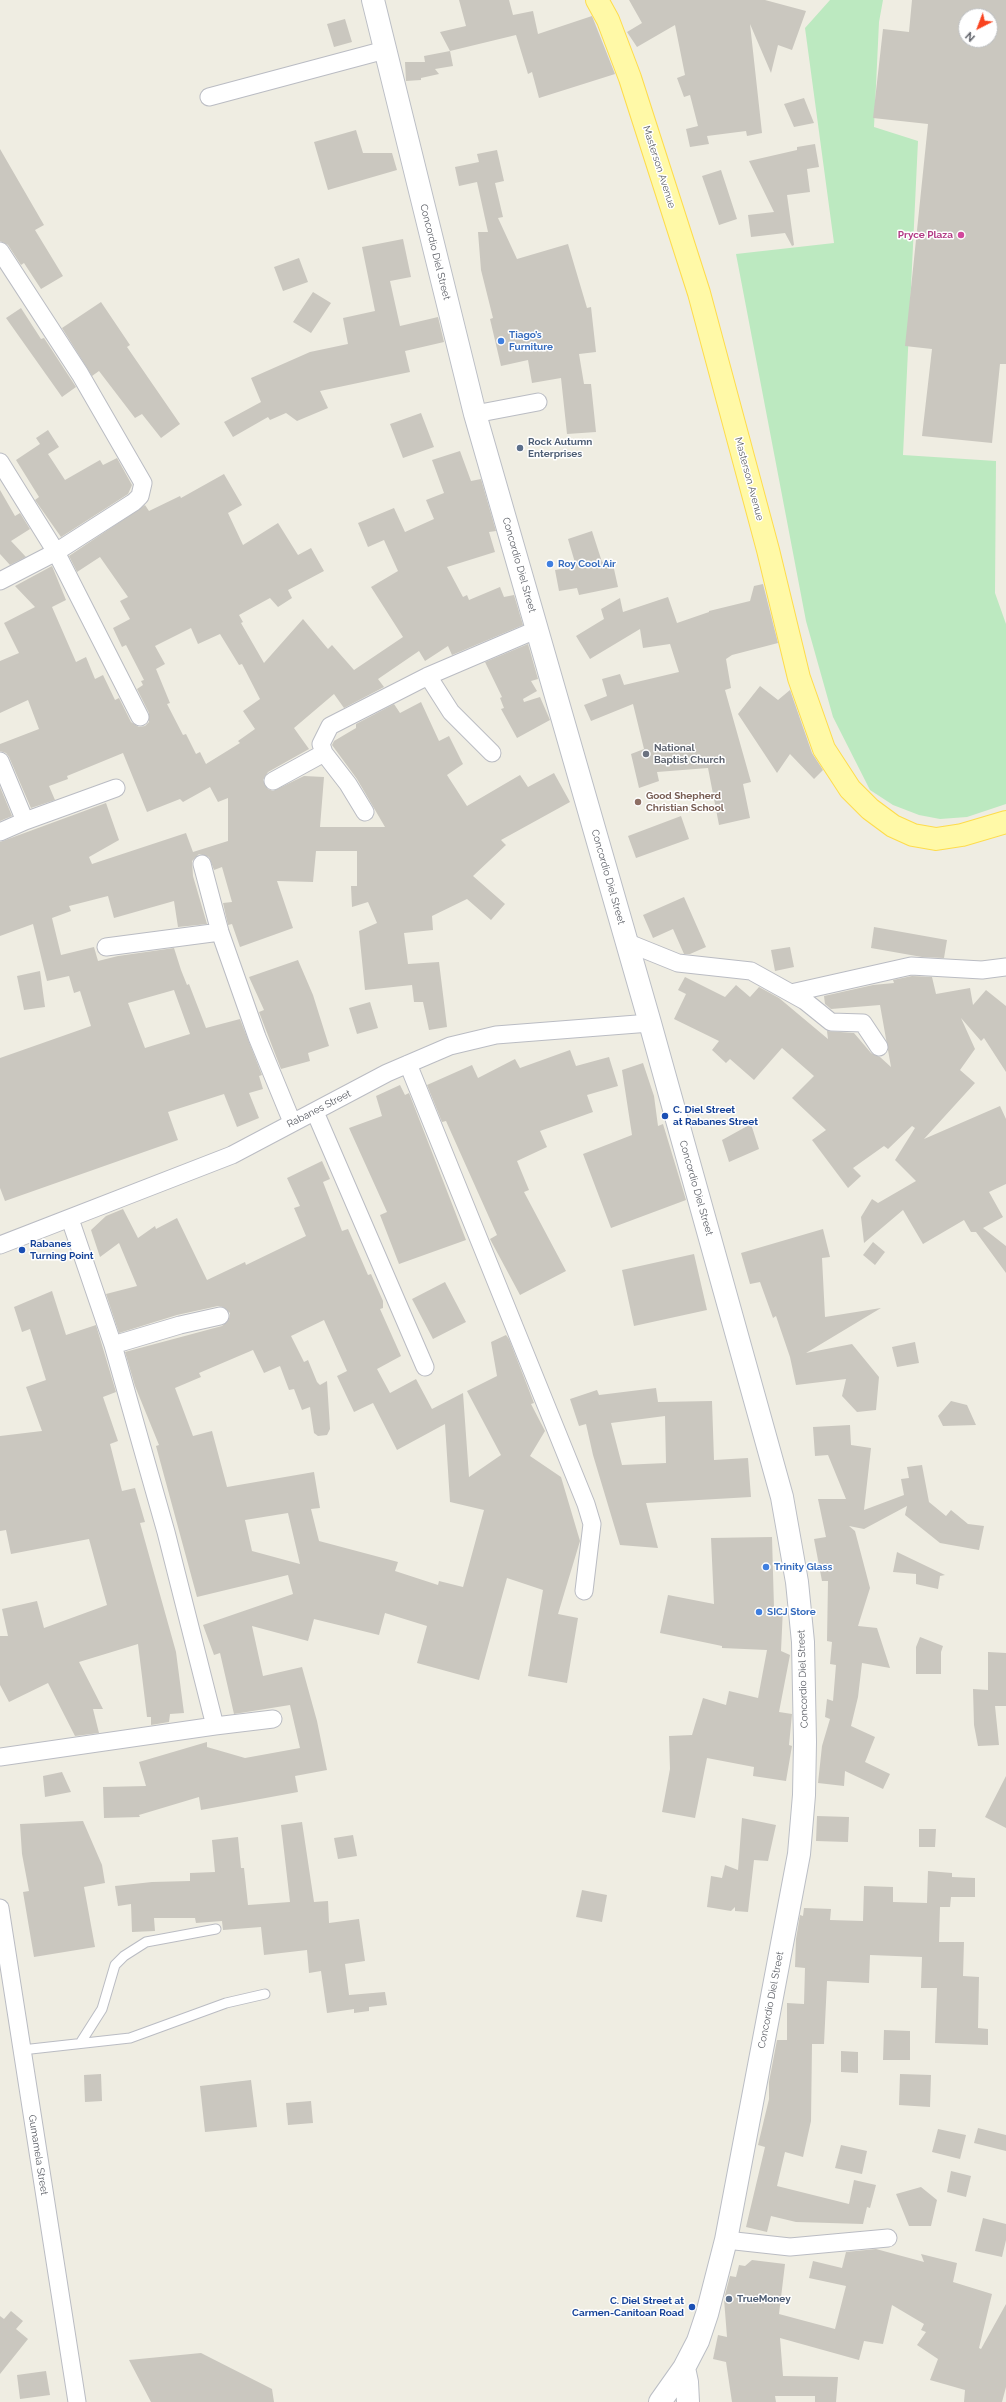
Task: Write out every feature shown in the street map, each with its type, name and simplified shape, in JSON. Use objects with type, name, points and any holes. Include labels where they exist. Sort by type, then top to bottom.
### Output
[{"type":"main road","name":"Concordio Diel Street","points":[[372,0],[475,414],[650,1023],[782,1497],[797,1582],[803,1642],[805,1742],[804,1795],[799,1854],[726,2240],[707,2314],[698,2341],[684,2368],[660,2402]]},
{"type":"main road","name":"Masterson Avenue","points":[[597,0],[608,20],[630,78],[699,293],[768,550],[799,678],[824,749],[850,790],[870,809],[893,826],[913,835],[936,839],[962,835],[1006,822]]},
{"type":"main road","points":[[684,2368],[687,2382],[688,2402]]},
{"type":"street","points":[[209,97],[385,50]]},
{"type":"street","points":[[0,251],[80,374],[143,483],[140,496],[134,502],[56,552],[0,580]]},
{"type":"street","points":[[475,414],[538,402]]},
{"type":"street","points":[[0,462],[56,552],[140,717]]},
{"type":"street","points":[[365,812],[348,784],[324,753],[321,744],[330,726],[428,676],[538,629]]},
{"type":"street","points":[[428,676],[452,712],[492,753]]},
{"type":"street","points":[[273,781],[324,753]]},
{"type":"street","points":[[0,761],[25,820]]},
{"type":"street","points":[[0,832],[25,820],[116,788]]},
{"type":"street","points":[[202,864],[220,932],[257,1037],[292,1122]]},
{"type":"street","points":[[106,947],[220,932]]},
{"type":"street","points":[[626,942],[678,963],[752,971],[791,994],[831,1022],[863,1023],[879,1047]]},
{"type":"street","points":[[791,994],[911,966],[982,970],[1006,967]]},
{"type":"street","name":"Rabanes Street","points":[[0,1245],[232,1155],[292,1122],[315,1112],[408,1064],[450,1046],[496,1035],[650,1023]]},
{"type":"street","points":[[408,1064],[586,1504],[592,1524],[584,1592]]},
{"type":"street","points":[[315,1112],[425,1367]]},
{"type":"street","points":[[70,1219],[113,1345],[166,1532],[215,1726]]},
{"type":"street","points":[[113,1345],[180,1325],[220,1316]]},
{"type":"street","points":[[0,1757],[273,1719]]},
{"type":"street","name":"Gumamela Street","points":[[0,1908],[77,2402]]},
{"type":"street","points":[[726,2240],[790,2247],[888,2238]]},
{"type":"lane","points":[[81,2042],[102,2009],[115,1965],[124,1956],[146,1942],[216,1929]]},
{"type":"lane","points":[[22,2050],[81,2042],[130,2038],[226,2003],[265,1994]]},
{"type":"green space","points":[[830,0],[883,0],[879,22],[874,127],[918,141],[903,455],[996,461],[995,593],[1006,624],[1006,804],[967,817],[940,819],[919,815],[893,805],[870,790],[833,717],[806,621],[736,254],[834,243],[805,28]]},
{"type":"building","points":[[459,0],[509,0],[513,15],[533,11],[538,34],[592,16],[615,74],[539,98],[532,72],[528,74],[516,35],[450,51],[440,32],[466,26]]},
{"type":"building","points":[[629,0],[765,0],[806,11],[792,50],[778,45],[771,73],[750,24],[762,133],[747,136],[746,131],[707,136],[709,144],[690,147],[686,129],[698,126],[690,95],[684,97],[677,78],[685,75],[675,25],[637,47],[627,32],[642,23]]},
{"type":"building","name":"Pryce Plaza","points":[[912,0],[1006,0],[1006,364],[1000,364],[992,443],[922,436],[932,349],[905,346],[928,124],[873,118],[883,29],[909,32]]},
{"type":"building","points":[[345,19],[352,42],[334,47],[327,24]]},
{"type":"building","points":[[450,51],[453,66],[435,69],[439,74],[421,78],[421,80],[406,81],[405,62],[425,62],[424,56]]},
{"type":"building","points":[[804,98],[814,123],[794,127],[784,104]]},
{"type":"building","points":[[356,130],[363,153],[392,153],[397,170],[328,190],[314,142]]},
{"type":"building","points":[[815,144],[819,167],[807,169],[810,192],[787,195],[794,245],[792,246],[785,233],[751,237],[748,215],[774,212],[749,161],[797,150],[797,147]]},
{"type":"building","points":[[0,149],[44,225],[35,230],[63,276],[41,289],[24,263],[21,265],[8,245],[0,241]]},
{"type":"building","points":[[497,150],[504,181],[495,183],[503,217],[498,218],[517,259],[568,244],[587,308],[591,307],[596,352],[579,354],[584,384],[591,384],[596,432],[567,434],[561,378],[532,383],[528,360],[501,366],[490,319],[493,318],[481,270],[478,232],[488,232],[477,182],[459,186],[455,167],[479,162],[477,154]]},
{"type":"building","points":[[721,170],[737,219],[719,225],[702,176]]},
{"type":"building","points":[[403,239],[411,277],[390,281],[400,326],[438,317],[444,342],[405,351],[410,372],[320,391],[328,408],[297,421],[286,413],[270,420],[268,417],[233,437],[224,422],[261,402],[251,378],[310,352],[348,344],[343,318],[375,311],[362,247]]},
{"type":"building","points":[[299,258],[308,282],[283,291],[274,267]]},
{"type":"building","points":[[313,292],[331,303],[311,333],[293,322]]},
{"type":"building","points":[[101,302],[130,345],[127,347],[180,424],[161,438],[142,414],[135,418],[99,371],[92,376],[62,328]]},
{"type":"building","points":[[21,308],[41,339],[44,338],[76,387],[62,397],[6,318]]},
{"type":"building","points":[[421,413],[434,447],[403,458],[390,424]]},
{"type":"building","points":[[48,430],[59,447],[48,454],[65,480],[100,460],[103,465],[117,458],[132,485],[128,494],[61,537],[35,500],[39,497],[16,460],[40,444],[36,438]]},
{"type":"building","points":[[460,451],[471,481],[481,479],[496,531],[489,532],[495,552],[447,567],[463,597],[467,595],[469,600],[500,587],[504,597],[514,595],[523,625],[452,655],[448,646],[425,661],[419,651],[378,679],[384,687],[344,708],[334,694],[294,728],[309,749],[268,772],[263,780],[268,789],[273,791],[304,776],[324,777],[320,827],[385,827],[357,779],[332,745],[334,741],[356,728],[356,724],[394,704],[400,713],[421,702],[439,741],[449,736],[463,764],[447,775],[467,806],[520,775],[528,787],[554,773],[570,802],[501,840],[506,845],[473,876],[505,904],[491,920],[467,899],[432,916],[433,930],[404,933],[408,964],[439,962],[447,1027],[429,1030],[423,1002],[414,1002],[412,985],[365,990],[359,931],[377,923],[368,902],[352,907],[351,886],[357,886],[357,851],[316,851],[313,882],[277,881],[293,928],[240,947],[232,924],[228,925],[223,903],[232,902],[222,867],[214,870],[209,857],[199,854],[192,861],[193,876],[207,924],[178,927],[174,901],[114,918],[108,896],[69,906],[71,911],[52,918],[61,955],[94,947],[98,961],[118,956],[174,948],[187,985],[189,984],[206,1028],[240,1019],[262,1075],[259,1076],[263,1089],[249,1093],[259,1118],[237,1127],[224,1094],[168,1112],[178,1140],[5,1201],[0,1188],[0,1058],[91,1026],[80,991],[74,993],[69,976],[47,981],[33,924],[0,936],[0,842],[106,803],[119,840],[89,857],[92,864],[186,833],[193,852],[228,841],[228,798],[218,802],[210,787],[183,802],[180,799],[147,812],[123,753],[67,776],[68,779],[49,786],[55,800],[31,808],[9,757],[6,753],[0,751],[0,744],[39,729],[28,700],[0,713],[0,661],[19,653],[4,623],[35,607],[15,586],[52,566],[66,600],[52,607],[76,662],[86,657],[95,679],[103,675],[115,700],[119,698],[131,722],[139,727],[145,726],[149,722],[149,713],[137,689],[143,685],[141,681],[144,680],[126,645],[122,647],[113,628],[130,619],[120,601],[128,597],[100,557],[77,572],[69,556],[145,505],[149,511],[180,496],[181,498],[224,474],[242,505],[228,513],[243,545],[278,523],[298,555],[311,548],[324,571],[288,590],[292,598],[278,607],[270,598],[239,615],[243,622],[241,623],[264,663],[303,619],[328,649],[332,645],[354,670],[403,637],[371,587],[398,571],[384,540],[368,547],[358,523],[394,508],[405,532],[434,519],[426,500],[444,493],[432,460]],"holes":[[[191,628],[198,644],[220,634],[239,665],[242,664],[260,699],[243,711],[255,729],[238,741],[240,743],[206,764],[200,752],[196,754],[186,734],[183,735],[167,704],[170,703],[156,669],[165,664],[155,646]],[[174,990],[190,1034],[145,1048],[128,1003]]]},
{"type":"building","points":[[0,490],[15,516],[20,513],[30,529],[11,541],[26,557],[10,565],[0,554]]},
{"type":"building","points":[[592,531],[602,562],[612,560],[618,587],[579,595],[577,588],[559,591],[555,570],[576,566],[568,539]]},
{"type":"building","points":[[763,584],[778,643],[732,655],[726,659],[731,688],[725,690],[751,782],[743,784],[750,818],[719,825],[708,768],[657,772],[659,781],[639,788],[631,754],[644,749],[633,704],[591,721],[584,705],[607,696],[602,679],[620,674],[624,685],[679,672],[670,644],[643,648],[640,629],[590,659],[576,636],[604,619],[601,609],[620,598],[623,612],[668,597],[677,623],[709,611],[750,601],[754,586]]},
{"type":"building","points":[[528,644],[538,679],[531,681],[537,691],[523,699],[524,702],[540,697],[550,720],[517,738],[501,709],[504,708],[500,698],[502,697],[485,662]]},
{"type":"building","points":[[760,686],[778,700],[790,690],[812,753],[823,770],[814,779],[790,754],[777,773],[738,714]]},
{"type":"building","points":[[0,787],[12,816],[0,821]]},
{"type":"building","points":[[681,816],[689,839],[636,858],[628,836]]},
{"type":"building","points":[[684,897],[706,947],[690,954],[684,954],[673,929],[653,938],[643,915]]},
{"type":"building","points":[[874,927],[947,940],[944,958],[922,957],[871,948]]},
{"type":"building","points":[[790,947],[794,967],[775,971],[771,950]]},
{"type":"building","points":[[298,960],[313,995],[329,1046],[308,1053],[310,1061],[281,1069],[259,1012],[264,1010],[249,977]]},
{"type":"building","points":[[40,971],[45,1007],[24,1010],[17,976]]},
{"type":"building","points":[[912,976],[932,977],[936,994],[970,988],[973,1005],[986,990],[1006,1006],[1006,1072],[984,1038],[981,1041],[961,1018],[975,1049],[960,1070],[975,1083],[924,1139],[1000,1106],[1006,1119],[1006,1184],[989,1192],[1003,1217],[983,1228],[1006,1246],[1006,1273],[976,1232],[971,1232],[964,1220],[923,1244],[903,1210],[864,1243],[861,1217],[872,1199],[878,1203],[916,1181],[895,1160],[915,1128],[912,1126],[888,1149],[884,1146],[853,1168],[861,1176],[848,1188],[812,1140],[826,1130],[792,1098],[814,1076],[782,1048],[754,1080],[730,1059],[726,1063],[712,1050],[719,1041],[674,1019],[686,994],[678,990],[685,977],[725,997],[736,985],[750,997],[759,987],[779,998],[828,1039],[827,1031],[854,1033],[871,1053],[880,1057],[891,1067],[880,1005],[831,1009],[825,1004],[824,996],[873,985],[894,983],[893,980]]},
{"type":"building","points":[[370,1002],[378,1028],[357,1034],[349,1008]]},
{"type":"building","points":[[570,1050],[576,1066],[609,1057],[618,1086],[587,1095],[593,1112],[540,1131],[547,1147],[517,1161],[529,1190],[524,1192],[566,1271],[520,1295],[490,1239],[497,1235],[446,1121],[442,1122],[427,1085],[472,1065],[478,1078],[515,1059],[520,1068]]},
{"type":"building","points":[[643,1063],[654,1096],[658,1126],[663,1124],[686,1200],[611,1228],[583,1154],[632,1135],[622,1070]]},
{"type":"building","points":[[400,1085],[405,1095],[409,1093],[466,1240],[399,1264],[380,1215],[387,1212],[349,1128],[382,1116],[376,1096]]},
{"type":"building","points":[[751,1124],[759,1149],[729,1162],[722,1140]]},
{"type":"building","points":[[322,1161],[330,1179],[323,1182],[342,1231],[348,1229],[368,1275],[371,1274],[383,1301],[383,1308],[380,1309],[401,1356],[377,1369],[390,1393],[416,1379],[432,1409],[463,1393],[469,1477],[501,1455],[467,1391],[497,1376],[491,1342],[506,1335],[509,1339],[534,1403],[531,1404],[545,1431],[530,1456],[561,1477],[580,1541],[558,1614],[578,1618],[567,1683],[528,1676],[543,1590],[507,1578],[479,1680],[417,1663],[427,1626],[385,1613],[379,1635],[314,1619],[308,1641],[252,1626],[263,1676],[302,1667],[317,1721],[327,1770],[295,1776],[298,1792],[201,1810],[199,1797],[139,1815],[140,1817],[104,1818],[103,1787],[146,1786],[139,1762],[207,1742],[207,1747],[245,1758],[300,1748],[290,1705],[234,1714],[220,1653],[214,1655],[203,1625],[293,1594],[288,1575],[197,1597],[156,1446],[159,1445],[135,1386],[125,1352],[222,1326],[229,1319],[230,1313],[223,1307],[218,1306],[177,1315],[119,1333],[106,1294],[137,1286],[119,1243],[100,1257],[91,1230],[106,1216],[123,1209],[138,1238],[155,1226],[156,1229],[177,1218],[207,1280],[245,1262],[246,1265],[306,1236],[294,1208],[300,1206],[287,1178]],"holes":[[[324,1320],[347,1371],[337,1376],[354,1412],[373,1403],[397,1450],[445,1424],[450,1502],[484,1510],[463,1587],[439,1581],[438,1585],[395,1571],[398,1562],[319,1541],[311,1509],[320,1508],[314,1472],[227,1487],[212,1431],[193,1436],[175,1388],[201,1377],[199,1373],[253,1350],[264,1373],[280,1366],[289,1390],[294,1389],[302,1410],[310,1407],[314,1433],[318,1436],[327,1435],[330,1429],[327,1381],[320,1385],[317,1382],[308,1360],[304,1362],[291,1336]],[[288,1513],[300,1564],[252,1551],[245,1520]]]},
{"type":"building","points":[[823,1229],[830,1257],[822,1258],[825,1317],[881,1308],[806,1353],[852,1344],[879,1377],[876,1410],[857,1412],[842,1396],[846,1379],[796,1385],[790,1357],[776,1316],[773,1318],[760,1282],[750,1284],[741,1253]]},
{"type":"building","points":[[873,1242],[885,1252],[875,1265],[863,1255]]},
{"type":"building","points":[[694,1254],[707,1310],[634,1326],[622,1270]]},
{"type":"building","points":[[445,1282],[466,1322],[433,1339],[412,1299]]},
{"type":"building","points":[[52,1291],[66,1335],[96,1325],[116,1392],[103,1397],[118,1441],[110,1444],[122,1491],[135,1488],[145,1522],[140,1523],[176,1652],[184,1713],[170,1714],[169,1722],[151,1725],[151,1717],[147,1717],[138,1644],[79,1662],[103,1709],[93,1709],[99,1733],[75,1736],[48,1683],[9,1702],[0,1685],[0,1636],[8,1636],[2,1609],[37,1601],[44,1628],[107,1605],[89,1539],[11,1554],[6,1530],[0,1531],[0,1436],[42,1431],[26,1387],[46,1380],[30,1329],[22,1332],[14,1307]]},
{"type":"building","points":[[915,1342],[919,1363],[897,1367],[892,1347]]},
{"type":"building","points":[[656,1388],[658,1402],[712,1401],[714,1460],[748,1458],[751,1497],[646,1503],[658,1548],[620,1545],[593,1455],[586,1424],[579,1426],[570,1399],[597,1390],[599,1395]],"holes":[[[665,1416],[666,1463],[622,1465],[611,1423]]]},
{"type":"building","points":[[951,1401],[967,1405],[976,1425],[943,1426],[938,1416]]},
{"type":"building","points":[[850,1425],[851,1445],[871,1448],[864,1510],[904,1495],[901,1479],[909,1478],[907,1467],[922,1465],[929,1502],[946,1516],[951,1510],[968,1524],[984,1526],[979,1550],[940,1543],[905,1515],[907,1506],[864,1529],[849,1526],[855,1531],[870,1588],[858,1626],[877,1628],[890,1668],[862,1663],[858,1697],[851,1726],[875,1737],[865,1762],[890,1774],[883,1789],[845,1771],[844,1786],[818,1783],[822,1746],[830,1719],[825,1717],[827,1699],[833,1701],[836,1665],[830,1664],[832,1642],[827,1641],[828,1581],[822,1581],[814,1539],[826,1537],[818,1499],[846,1499],[828,1455],[815,1456],[813,1427]]},
{"type":"building","points":[[772,1537],[774,1608],[783,1608],[781,1651],[790,1655],[779,1712],[792,1714],[789,1745],[792,1746],[786,1781],[753,1776],[754,1767],[707,1758],[695,1818],[662,1812],[670,1769],[669,1736],[692,1735],[703,1698],[726,1705],[729,1691],[758,1698],[767,1650],[722,1648],[722,1646],[660,1633],[668,1595],[714,1604],[711,1538]]},
{"type":"building","points":[[897,1552],[945,1575],[940,1576],[938,1589],[916,1584],[916,1574],[893,1572]]},
{"type":"building","points":[[920,1637],[943,1646],[941,1652],[941,1674],[916,1674],[916,1647]]},
{"type":"building","points":[[988,1652],[1006,1653],[1006,1706],[995,1706],[999,1745],[978,1746],[974,1725],[973,1689],[988,1690]]},
{"type":"building","points":[[62,1772],[71,1792],[45,1797],[43,1776]]},
{"type":"building","points":[[1006,1776],[1006,1828],[985,1817]]},
{"type":"building","points":[[817,1816],[849,1817],[848,1842],[816,1841]]},
{"type":"building","points":[[742,1818],[776,1825],[768,1861],[754,1860],[748,1912],[735,1911],[735,1907],[731,1911],[707,1907],[711,1876],[722,1878],[725,1865],[738,1870]]},
{"type":"building","points":[[83,1821],[102,1865],[105,1883],[84,1887],[95,1947],[34,1957],[23,1892],[29,1891],[22,1854],[20,1824]]},
{"type":"building","points":[[302,1822],[314,1902],[328,1901],[329,1923],[359,1919],[365,1961],[345,1964],[349,1995],[385,1992],[387,2005],[369,2007],[369,2011],[354,2013],[354,2009],[327,2013],[321,1971],[309,1973],[307,1950],[264,1955],[261,1927],[223,1930],[222,1921],[196,1923],[195,1918],[154,1918],[155,1931],[132,1932],[131,1904],[118,1906],[115,1886],[152,1882],[190,1881],[190,1873],[215,1872],[212,1840],[238,1837],[241,1868],[244,1868],[248,1905],[290,1902],[281,1825]]},
{"type":"building","points":[[919,1829],[936,1829],[935,1847],[919,1847]]},
{"type":"building","points":[[353,1835],[357,1856],[338,1859],[334,1838]]},
{"type":"building","points":[[928,1871],[952,1873],[952,1877],[975,1878],[975,1897],[951,1897],[950,1907],[940,1907],[939,1942],[964,1942],[963,1976],[979,1977],[978,2028],[988,2029],[988,2045],[935,2043],[937,1988],[921,1988],[922,1957],[870,1955],[869,1983],[827,1981],[824,2044],[812,2044],[811,2121],[803,2157],[785,2152],[777,2186],[849,2204],[854,2180],[876,2185],[870,2208],[867,2207],[863,2224],[796,2222],[771,2216],[767,2232],[746,2227],[765,2147],[758,2145],[769,2099],[769,2082],[777,2040],[787,2040],[787,2003],[804,2004],[805,1968],[795,1967],[796,1939],[800,1915],[803,1916],[804,1908],[831,1909],[830,1920],[863,1921],[864,1886],[893,1887],[893,1902],[927,1903]]},
{"type":"building","points":[[582,1890],[607,1895],[602,1922],[576,1917]]},
{"type":"building","points":[[884,2030],[910,2031],[910,2060],[883,2060]]},
{"type":"building","points":[[841,2051],[858,2052],[858,2073],[841,2072]]},
{"type":"building","points":[[101,2074],[102,2101],[85,2102],[84,2075]]},
{"type":"building","points":[[900,2074],[931,2075],[930,2107],[899,2105]]},
{"type":"building","points":[[251,2080],[257,2127],[205,2132],[200,2086]]},
{"type":"building","points":[[311,2101],[313,2123],[288,2125],[286,2103]]},
{"type":"building","points":[[978,2128],[1006,2135],[1006,2151],[974,2143]]},
{"type":"building","points":[[938,2129],[966,2135],[960,2159],[932,2152]]},
{"type":"building","points":[[841,2145],[867,2151],[862,2174],[835,2168]]},
{"type":"building","points":[[951,2171],[971,2176],[966,2197],[947,2192]]},
{"type":"building","points":[[921,2187],[937,2200],[931,2226],[909,2226],[896,2194]]},
{"type":"building","points":[[983,2218],[1006,2224],[1006,2240],[1002,2257],[975,2251]]},
{"type":"building","points":[[876,2249],[924,2262],[921,2254],[957,2263],[953,2282],[992,2294],[979,2348],[981,2349],[1006,2304],[1006,2387],[1002,2402],[964,2402],[965,2390],[930,2380],[938,2359],[917,2345],[926,2332],[921,2330],[924,2324],[892,2305],[883,2344],[864,2341],[859,2360],[780,2338],[783,2376],[838,2377],[836,2402],[815,2402],[815,2396],[775,2396],[776,2402],[732,2402],[726,2362],[713,2359],[718,2335],[727,2337],[724,2299],[730,2276],[736,2277],[739,2265],[745,2266],[752,2260],[785,2264],[779,2314],[835,2329],[846,2286],[809,2278],[813,2261],[842,2268],[846,2252]]},
{"type":"building","points":[[11,2311],[23,2321],[16,2329],[28,2339],[0,2374],[0,2316],[4,2319]]},
{"type":"building","points":[[201,2353],[272,2389],[274,2402],[151,2402],[129,2360]]},
{"type":"building","points":[[46,2371],[50,2395],[20,2399],[17,2375]]},
{"type":"place","name":"Pryce Plaza","points":[[961,235]]},
{"type":"place","name":"Tiago’s Furniture","points":[[501,341]]},
{"type":"place","name":"Rock Autumn Enterprises","points":[[520,448]]},
{"type":"place","name":"Roy Cool Air","points":[[550,564]]},
{"type":"place","name":"National Baptist Church","points":[[646,754]]},
{"type":"place","name":"Good Shepherd Christian School","points":[[638,802]]},
{"type":"place","name":"C. Diel Street at Rabanes Street","points":[[665,1116]]},
{"type":"place","name":"Rabanes Turning Point","points":[[22,1250]]},
{"type":"place","name":"Trinity Glass","points":[[766,1567]]},
{"type":"place","name":"SICJ Store","points":[[759,1612]]},
{"type":"place","name":"TrueMoney","points":[[729,2299]]},
{"type":"place","name":"C. Diel Street at Carmen-Canitoan Road","points":[[692,2307]]}]
